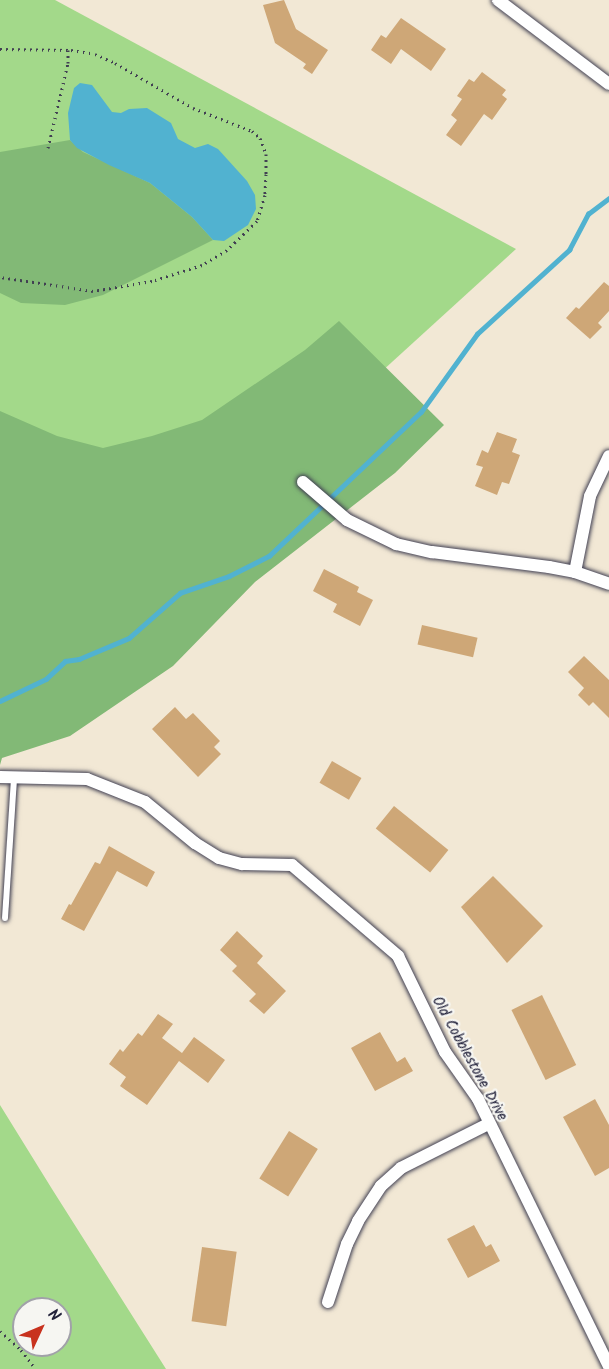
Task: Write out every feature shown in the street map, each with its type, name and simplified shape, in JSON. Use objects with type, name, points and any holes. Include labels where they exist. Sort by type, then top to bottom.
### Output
[{"type":"street","points":[[498,0],[609,84]]},
{"type":"street","points":[[575,572],[590,496],[609,456]]},
{"type":"street","points":[[303,482],[347,520],[396,544],[432,552],[575,572],[609,584]]},
{"type":"street","points":[[0,777],[14,778]]},
{"type":"street","name":"Old Cobblestone Drive","points":[[14,778],[87,779],[145,802],[195,843],[219,858],[242,864],[292,866],[398,956],[445,1052],[477,1099],[609,1366]]},
{"type":"street","points":[[328,1302],[347,1244],[358,1221],[381,1186],[401,1168],[488,1124]]},
{"type":"lane","points":[[4,918],[14,778]]},
{"type":"path","points":[[0,49],[68,50],[95,54],[193,108],[252,131],[260,138],[266,154],[262,204],[257,221],[227,250],[202,265],[152,281],[93,291],[0,277]]},
{"type":"path","points":[[48,148],[68,63],[68,50]]},
{"type":"path","points":[[0,1331],[21,1350],[36,1369]]},
{"type":"green space","points":[[0,0],[55,0],[516,249],[145,587],[0,559]]},
{"type":"green space","points":[[70,140],[83,152],[150,183],[192,217],[213,240],[103,295],[65,305],[21,303],[0,293],[0,152]]},
{"type":"green space","points":[[339,321],[444,425],[395,473],[255,582],[173,666],[70,736],[2,758],[0,765],[0,411],[57,436],[103,448],[152,436],[202,420],[305,350]]},
{"type":"green space","points":[[0,1105],[52,1189],[166,1369],[0,1369]]},
{"type":"water","points":[[80,83],[92,85],[112,112],[121,113],[129,109],[147,108],[171,123],[178,139],[195,148],[208,144],[218,149],[247,181],[255,195],[256,209],[248,225],[224,241],[213,240],[192,217],[150,183],[77,148],[70,140],[68,113],[74,88]]},
{"type":"building","points":[[284,0],[296,29],[328,50],[312,74],[303,68],[306,64],[275,43],[263,5]]},
{"type":"building","points":[[401,18],[446,49],[431,71],[401,49],[391,64],[371,50],[381,35],[386,38]]},
{"type":"building","points":[[482,72],[506,90],[502,95],[507,99],[492,120],[484,114],[461,146],[446,135],[457,120],[451,115],[462,99],[457,96],[469,79],[474,82]]},
{"type":"building","points":[[604,282],[609,286],[609,311],[598,323],[602,327],[590,339],[566,318],[576,307],[579,309]]},
{"type":"building","points":[[497,432],[517,439],[512,452],[520,455],[509,484],[502,482],[497,495],[475,486],[483,467],[476,465],[482,450],[488,453]]},
{"type":"building","points":[[324,569],[359,587],[357,592],[373,600],[360,626],[333,612],[337,604],[313,591]]},
{"type":"building","points":[[422,625],[478,638],[473,657],[418,644]]},
{"type":"building","points":[[584,656],[609,680],[609,718],[593,702],[589,706],[578,695],[584,688],[568,672]]},
{"type":"building","points":[[175,707],[186,719],[193,713],[220,741],[214,747],[221,754],[198,777],[152,729]]},
{"type":"building","points":[[332,761],[361,778],[349,800],[320,783]]},
{"type":"building","points":[[394,806],[448,850],[430,873],[376,829]]},
{"type":"building","points":[[109,846],[155,872],[147,887],[117,871],[84,931],[61,919],[95,862],[100,864]]},
{"type":"building","points":[[493,876],[543,926],[507,963],[461,907]]},
{"type":"building","points":[[237,931],[263,956],[257,963],[286,991],[264,1014],[249,1001],[256,994],[232,971],[237,966],[220,950]]},
{"type":"building","points":[[542,995],[576,1065],[546,1080],[511,1010]]},
{"type":"building","points":[[158,1014],[173,1024],[162,1038],[182,1053],[194,1037],[225,1060],[208,1083],[179,1061],[147,1105],[120,1086],[126,1077],[109,1064],[120,1049],[123,1052],[138,1033],[142,1036]]},
{"type":"building","points":[[380,1032],[397,1062],[405,1057],[413,1071],[375,1091],[351,1048]]},
{"type":"building","points":[[595,1099],[609,1125],[609,1168],[595,1176],[563,1117]]},
{"type":"building","points":[[289,1131],[318,1149],[288,1197],[259,1178]]},
{"type":"building","points":[[474,1225],[486,1247],[491,1244],[500,1261],[468,1278],[447,1239]]},
{"type":"building","points":[[202,1247],[237,1252],[226,1326],[192,1321]]},
{"type":"waterway","points":[[0,701],[46,679],[65,661],[79,659],[129,638],[180,593],[229,576],[269,556],[421,412],[477,334],[569,250],[588,214],[609,198]]}]
